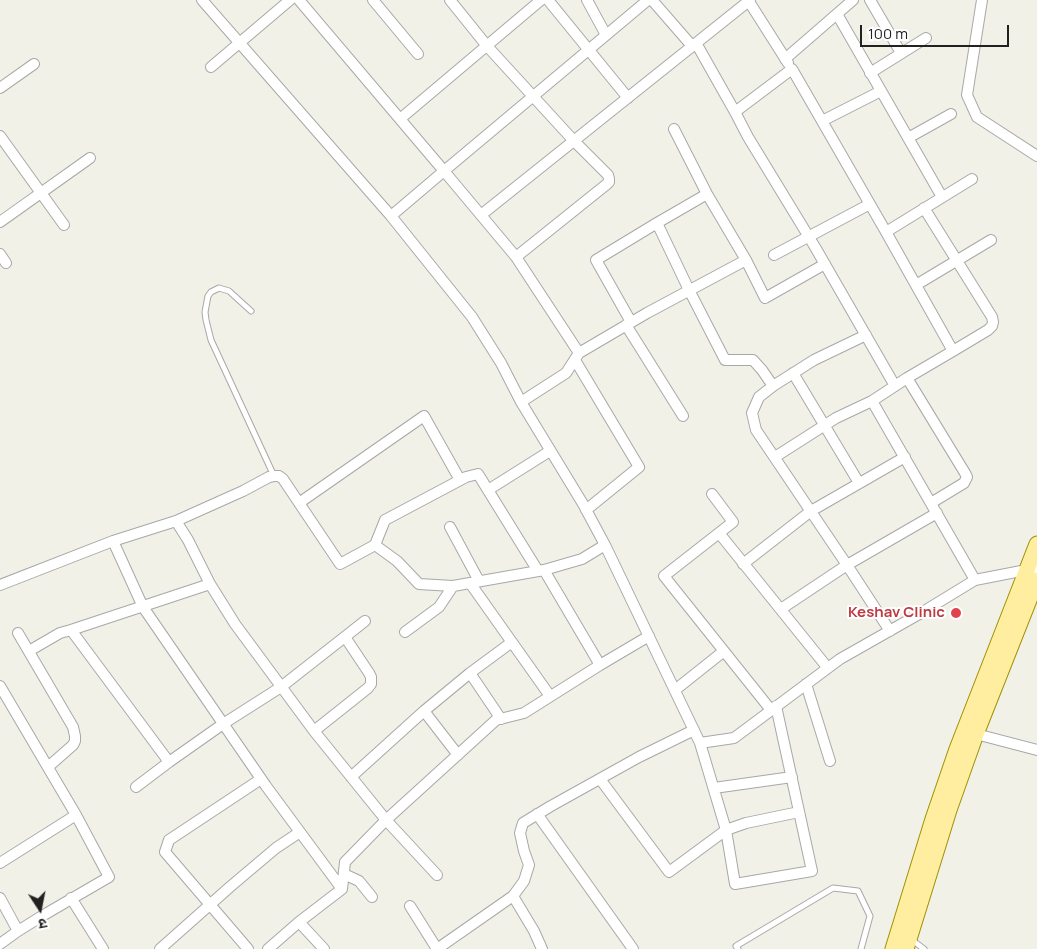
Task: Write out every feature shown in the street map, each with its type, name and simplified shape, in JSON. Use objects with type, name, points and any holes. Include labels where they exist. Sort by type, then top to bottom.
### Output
[{"type":"main road","points":[[908,944],[949,810],[1033,572],[1037,544]]},
{"type":"main road","points":[[893,949],[933,819],[957,749],[1033,572]]},
{"type":"street","points":[[202,0],[391,216],[472,317],[501,363],[521,402],[605,545],[700,743],[726,830],[735,884],[812,871],[792,777],[774,708],[724,651],[664,576],[733,522],[712,494]]},
{"type":"street","points":[[211,67],[290,0]]},
{"type":"street","points":[[299,0],[516,257],[577,357],[639,467],[586,510]]},
{"type":"street","points":[[373,0],[418,54]]},
{"type":"street","points":[[450,0],[487,46],[574,141],[608,175],[609,182],[516,257]]},
{"type":"street","points":[[548,0],[628,98]]},
{"type":"street","points":[[587,0],[606,35]]},
{"type":"street","points":[[391,216],[650,0],[694,45],[825,264],[895,386]]},
{"type":"street","points":[[481,215],[749,0],[792,68],[953,351]]},
{"type":"street","points":[[785,59],[853,0]]},
{"type":"street","points":[[870,0],[901,54]]},
{"type":"street","points":[[982,0],[967,95],[978,117],[1037,156]]},
{"type":"street","points":[[400,119],[487,46],[535,2]]},
{"type":"street","points":[[837,14],[942,197]]},
{"type":"street","points":[[870,73],[926,38]]},
{"type":"street","points":[[0,88],[34,64]]},
{"type":"street","points":[[735,112],[792,68]]},
{"type":"street","points":[[822,121],[881,91]]},
{"type":"street","points":[[908,138],[951,114]]},
{"type":"street","points":[[674,129],[707,194],[746,260],[765,298],[825,264]]},
{"type":"street","points":[[0,136],[64,225]]},
{"type":"street","points":[[0,222],[90,158]]},
{"type":"street","points":[[886,232],[972,179]]},
{"type":"street","points":[[683,416],[629,324],[596,260],[707,194]]},
{"type":"street","points":[[774,256],[870,204]]},
{"type":"street","points":[[775,457],[836,418],[872,400],[992,326],[992,317],[924,208]]},
{"type":"street","points":[[658,223],[689,290],[725,360],[753,360],[773,386]]},
{"type":"street","points":[[916,285],[991,240]]},
{"type":"street","points":[[0,254],[6,263]]},
{"type":"street","points":[[521,402],[566,373],[577,357],[629,324],[746,260]]},
{"type":"street","points":[[866,335],[814,360],[773,386],[759,397],[752,413],[756,430],[812,511],[890,631]]},
{"type":"street","points":[[793,374],[859,483]]},
{"type":"street","points":[[908,378],[967,477],[964,483],[931,503]]},
{"type":"street","points":[[872,400],[975,580]]},
{"type":"street","points":[[299,503],[424,416],[460,480]]},
{"type":"street","points":[[488,490],[550,451]]},
{"type":"street","points":[[743,564],[812,511],[904,457]]},
{"type":"street","points":[[0,585],[113,541],[176,521],[268,477],[274,476],[279,476],[283,479],[340,564],[375,546],[385,520],[466,477],[478,474],[600,664]]},
{"type":"street","points":[[781,610],[848,565],[937,513]]},
{"type":"street","points":[[176,521],[188,540],[210,584],[235,624],[280,686],[386,820],[437,875]]},
{"type":"street","points":[[450,527],[474,582],[512,642],[550,696]]},
{"type":"street","points":[[719,533],[828,667]]},
{"type":"street","points":[[113,541],[143,607],[261,779],[342,889]]},
{"type":"street","points":[[375,546],[397,561],[419,584],[453,586],[541,570],[582,559],[605,545]]},
{"type":"street","points":[[700,743],[734,738],[828,667],[975,580],[1033,572]]},
{"type":"street","points":[[29,651],[60,633],[210,584]]},
{"type":"street","points":[[405,632],[439,606],[453,586]]},
{"type":"street","points":[[136,787],[223,724],[280,686],[365,621]]},
{"type":"street","points":[[71,630],[169,762]]},
{"type":"street","points":[[18,633],[76,736],[73,745],[48,767]]},
{"type":"street","points":[[268,949],[342,889],[345,862],[386,820],[496,720],[524,713],[600,664],[649,636]]},
{"type":"street","points":[[314,731],[371,684],[372,680],[369,672],[345,637]]},
{"type":"street","points":[[351,777],[470,672],[512,642]]},
{"type":"street","points":[[675,690],[724,651]]},
{"type":"street","points":[[470,672],[501,719]]},
{"type":"street","points":[[806,684],[830,761]]},
{"type":"street","points":[[0,686],[76,816],[109,877],[18,931],[0,944],[3,949]]},
{"type":"street","points":[[424,711],[458,755]]},
{"type":"street","points":[[410,906],[437,949],[513,896],[524,882],[529,865],[520,833],[523,823],[639,757],[694,730]]},
{"type":"street","points":[[976,734],[1037,750]]},
{"type":"street","points":[[714,788],[792,777]]},
{"type":"street","points":[[248,949],[166,852],[169,840],[261,779]]},
{"type":"street","points":[[600,779],[669,872],[726,830],[746,822],[799,812]]},
{"type":"street","points":[[537,814],[633,949]]},
{"type":"street","points":[[0,863],[76,816]]},
{"type":"street","points":[[160,949],[276,848],[300,832]]},
{"type":"street","points":[[344,874],[359,881],[372,897]]},
{"type":"street","points":[[513,896],[534,931],[542,949]]},
{"type":"street","points":[[0,898],[18,931]]},
{"type":"street","points":[[71,898],[103,949]]},
{"type":"street","points":[[299,922],[324,949]]},
{"type":"lane","points":[[251,311],[229,291],[219,288],[208,296],[205,312],[211,340],[274,476]]},
{"type":"lane","points":[[738,949],[736,946],[833,888],[858,891],[870,916],[861,949]]},
{"type":"lane","points":[[908,944],[924,949]]},
{"type":"place","name":"Keshav Clinic","points":[[956,613]]}]
